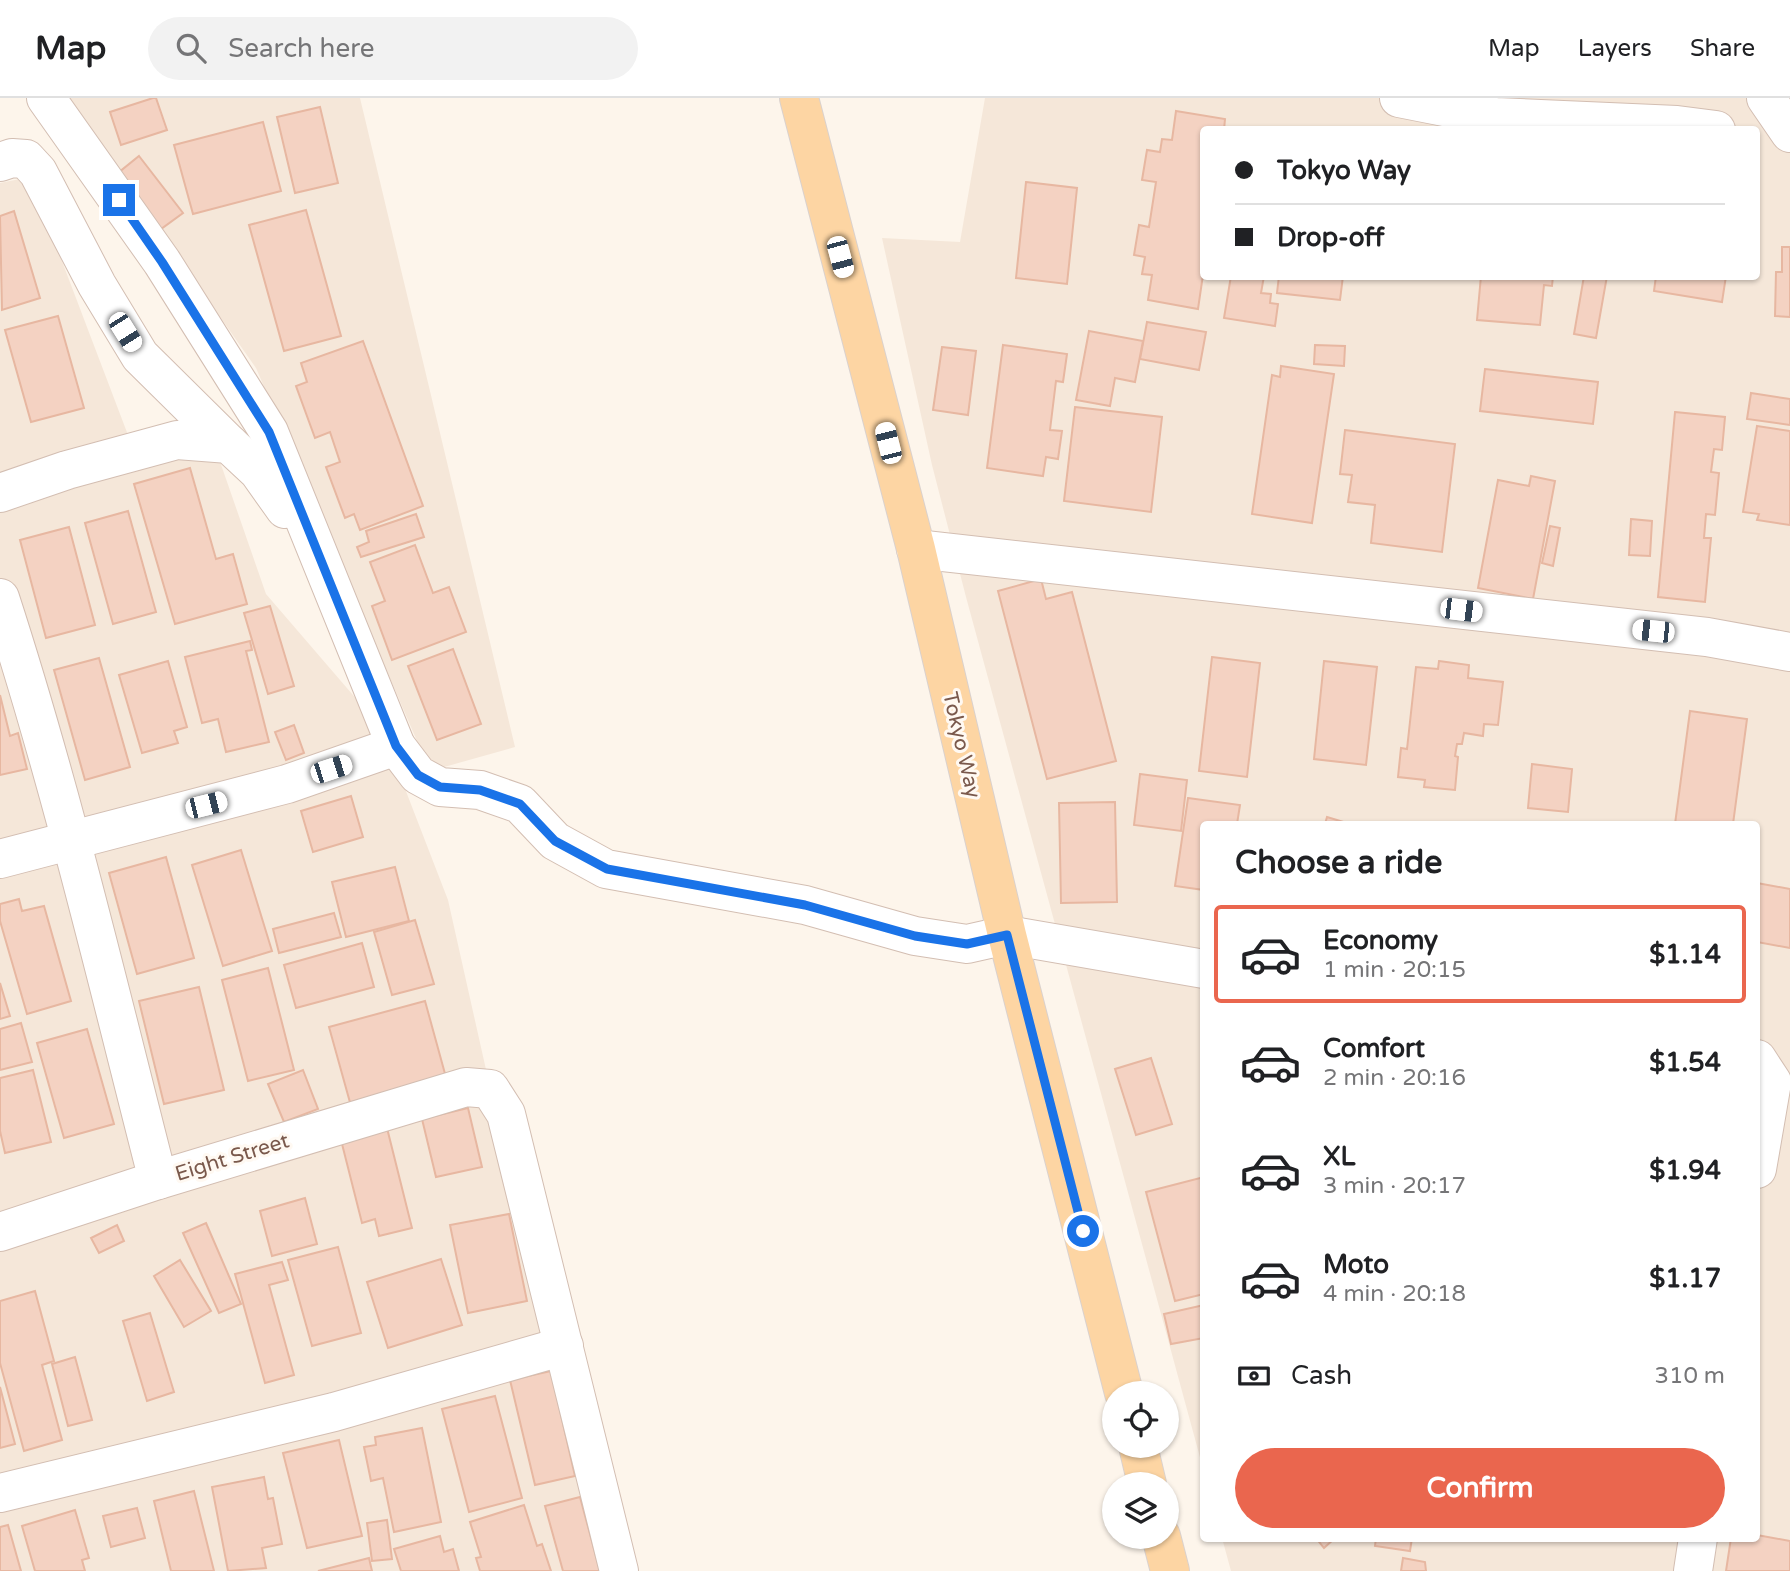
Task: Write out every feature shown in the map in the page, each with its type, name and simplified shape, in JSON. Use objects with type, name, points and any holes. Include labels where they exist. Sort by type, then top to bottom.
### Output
[{"type":"main road","name":"Tokyo Way","points":[[799,98],[915,549],[1007,935],[1121,1381]]},
{"type":"main road","points":[[1164,1549],[1170,1571]]},
{"type":"street","points":[[46,98],[162,262],[269,432],[396,746],[418,775],[440,787],[480,790],[520,804],[555,841],[607,869],[805,905],[915,936],[967,944],[1007,935],[1200,968]]},
{"type":"street","points":[[1399,98],[1495,117],[1685,126]]},
{"type":"street","points":[[1766,98],[1790,135]]},
{"type":"street","points":[[1760,134],[1790,135]]},
{"type":"street","points":[[0,162],[12,158],[26,159],[38,172],[97,285],[140,356],[258,471],[323,564]]},
{"type":"street","points":[[0,493],[67,470],[177,440],[229,444]]},
{"type":"street","points":[[915,549],[1707,638],[1790,652]]},
{"type":"street","points":[[0,598],[21,662],[70,840],[158,1180]]},
{"type":"street","points":[[0,859],[287,784],[396,746]]},
{"type":"street","points":[[1760,1064],[1772,1082],[1760,1152]]},
{"type":"street","name":"Eight Street","points":[[0,1232],[158,1180],[466,1087],[490,1089],[506,1114],[564,1346]]},
{"type":"street","points":[[0,1493],[334,1412],[564,1346],[619,1571]]},
{"type":"street","points":[[1693,1571],[1697,1542]]},
{"type":"shaded area","points":[[66,98],[360,98],[515,747],[430,771],[256,368]]},
{"type":"shaded area","points":[[985,98],[1790,98],[1790,1571],[1231,1571],[1223,1542],[1760,1542],[1760,821],[1200,821],[1200,1457],[966,597],[932,465],[882,238],[960,242]]},
{"type":"shaded area","points":[[30,177],[139,464],[217,453],[266,594],[371,716],[402,781],[448,900],[489,1083],[609,1571],[0,1571],[0,183]]},
{"type":"building","points":[[156,98],[167,130],[121,145],[110,112]]},
{"type":"building","points":[[320,107],[338,183],[295,193],[277,117]]},
{"type":"building","points":[[1176,111],[1225,119],[1224,126],[1200,126],[1200,280],[1202,280],[1198,309],[1148,300],[1152,275],[1142,274],[1145,257],[1134,255],[1139,225],[1149,227],[1156,182],[1142,180],[1147,150],[1160,152],[1162,139],[1172,140]]},
{"type":"building","points":[[263,122],[281,191],[193,214],[174,145]]},
{"type":"building","points":[[139,156],[183,213],[161,229],[118,173]]},
{"type":"building","points":[[1026,182],[1077,188],[1067,284],[1016,278]]},
{"type":"building","points":[[306,210],[341,336],[284,351],[249,225]]},
{"type":"building","points":[[14,211],[40,298],[2,310],[0,216]]},
{"type":"building","points":[[1782,247],[1790,247],[1790,317],[1775,316],[1776,272],[1782,272]]},
{"type":"building","points":[[1230,280],[1263,280],[1261,293],[1271,294],[1270,303],[1278,304],[1275,326],[1224,318]]},
{"type":"building","points":[[1279,280],[1342,280],[1340,300],[1277,293]]},
{"type":"building","points":[[1481,280],[1553,280],[1552,286],[1544,285],[1540,325],[1477,320]]},
{"type":"building","points":[[1583,280],[1606,280],[1596,338],[1574,334]]},
{"type":"building","points":[[1655,280],[1725,280],[1722,302],[1654,291]]},
{"type":"building","points":[[58,316],[84,408],[31,422],[5,330]]},
{"type":"building","points":[[1147,322],[1206,332],[1199,370],[1140,359]]},
{"type":"building","points":[[1089,331],[1143,341],[1135,382],[1115,378],[1110,406],[1076,400]]},
{"type":"building","points":[[363,341],[423,506],[360,530],[354,514],[345,518],[326,467],[340,462],[330,432],[315,438],[296,386],[307,382],[301,363]]},
{"type":"building","points":[[1003,345],[1067,354],[1063,382],[1056,381],[1050,430],[1062,431],[1058,459],[1046,457],[1043,476],[987,468]]},
{"type":"building","points":[[1315,345],[1345,346],[1344,366],[1314,364]]},
{"type":"building","points":[[942,347],[976,351],[968,415],[933,410]]},
{"type":"building","points":[[1281,366],[1334,374],[1312,523],[1252,514],[1272,375],[1280,377]]},
{"type":"building","points":[[1485,369],[1598,382],[1593,424],[1480,411]]},
{"type":"building","points":[[1751,393],[1790,399],[1790,425],[1747,419]]},
{"type":"building","points":[[1075,407],[1162,417],[1151,512],[1064,501]]},
{"type":"building","points":[[1675,412],[1725,417],[1722,450],[1714,449],[1711,472],[1719,473],[1715,515],[1706,514],[1704,538],[1711,538],[1705,602],[1658,597]]},
{"type":"building","points":[[1757,426],[1790,431],[1790,525],[1757,520],[1759,514],[1743,512]]},
{"type":"building","points":[[1345,430],[1455,444],[1442,552],[1371,543],[1375,505],[1348,502],[1352,475],[1340,474]]},
{"type":"building","points":[[190,468],[216,559],[233,554],[247,604],[175,624],[134,484]]},
{"type":"building","points":[[1531,476],[1555,481],[1533,599],[1478,588],[1498,480],[1529,486]]},
{"type":"building","points":[[128,511],[156,612],[113,624],[85,523]]},
{"type":"building","points":[[416,514],[424,537],[361,557],[357,547],[369,542],[366,531]]},
{"type":"building","points":[[1631,519],[1652,521],[1650,556],[1629,555]]},
{"type":"building","points":[[1550,526],[1560,528],[1553,566],[1542,563]]},
{"type":"building","points":[[69,527],[95,625],[46,638],[20,540]]},
{"type":"building","points":[[415,545],[433,593],[449,587],[466,632],[392,660],[372,606],[385,601],[370,562]]},
{"type":"building","points":[[1041,579],[1046,599],[1072,592],[1116,761],[1047,779],[998,591]]},
{"type":"building","points":[[270,606],[294,686],[268,694],[244,613]]},
{"type":"building","points":[[250,641],[252,650],[246,651],[269,742],[226,752],[218,719],[202,723],[185,657]]},
{"type":"building","points":[[453,649],[481,724],[437,740],[408,666]]},
{"type":"building","points":[[1212,657],[1260,663],[1247,777],[1199,771]]},
{"type":"building","points":[[99,658],[130,767],[85,780],[54,670]]},
{"type":"building","points":[[168,661],[187,727],[174,731],[178,743],[142,753],[119,675]]},
{"type":"building","points":[[1324,661],[1377,667],[1366,765],[1314,759]]},
{"type":"building","points":[[1439,661],[1469,665],[1468,678],[1503,682],[1498,725],[1484,724],[1483,736],[1464,733],[1462,744],[1457,744],[1455,790],[1424,787],[1425,780],[1398,777],[1401,748],[1407,749],[1416,667],[1438,669]]},
{"type":"building","points":[[0,695],[10,736],[18,733],[27,769],[0,775]]},
{"type":"building","points":[[1690,711],[1747,719],[1733,821],[1675,821]]},
{"type":"building","points":[[294,725],[304,753],[286,760],[275,732]]},
{"type":"building","points":[[1532,764],[1572,769],[1568,812],[1528,808]]},
{"type":"building","points":[[1140,774],[1187,780],[1181,831],[1134,825]]},
{"type":"building","points":[[351,796],[363,837],[313,852],[301,811]]},
{"type":"building","points":[[1188,798],[1240,805],[1237,821],[1200,821],[1200,889],[1175,886]]},
{"type":"building","points":[[1115,802],[1117,902],[1061,903],[1059,803]]},
{"type":"building","points":[[241,850],[272,951],[223,966],[192,865]]},
{"type":"building","points":[[166,857],[194,958],[137,974],[109,873]]},
{"type":"building","points":[[395,867],[409,921],[346,937],[332,882]]},
{"type":"building","points":[[1760,884],[1790,889],[1790,948],[1760,943]]},
{"type":"building","points":[[19,899],[22,911],[44,906],[71,1001],[27,1014],[0,921],[0,904]]},
{"type":"building","points":[[334,913],[341,937],[279,953],[273,929]]},
{"type":"building","points":[[415,920],[434,984],[392,995],[374,932]]},
{"type":"building","points":[[362,943],[374,987],[296,1008],[284,965]]},
{"type":"building","points":[[268,968],[294,1070],[248,1081],[222,980]]},
{"type":"building","points":[[0,983],[10,1016],[0,1019]]},
{"type":"building","points":[[199,987],[224,1090],[164,1104],[139,1001]]},
{"type":"building","points":[[425,1001],[447,1081],[351,1106],[329,1027]]},
{"type":"building","points":[[21,1023],[32,1062],[0,1070],[0,1029]]},
{"type":"building","points":[[87,1029],[114,1124],[64,1138],[37,1043]]},
{"type":"building","points":[[1151,1058],[1172,1124],[1136,1135],[1115,1069]]},
{"type":"building","points":[[33,1070],[51,1142],[5,1153],[0,1131],[0,1078]]},
{"type":"building","points":[[303,1070],[318,1109],[284,1122],[268,1084]]},
{"type":"building","points":[[468,1108],[482,1167],[436,1177],[422,1119]]},
{"type":"building","points":[[387,1128],[412,1228],[379,1236],[375,1219],[362,1223],[341,1140]]},
{"type":"building","points":[[1200,1178],[1200,1295],[1175,1301],[1146,1192]]},
{"type":"building","points":[[305,1198],[317,1244],[272,1256],[260,1211]]},
{"type":"building","points":[[509,1214],[527,1301],[468,1313],[450,1225]]},
{"type":"building","points":[[206,1223],[241,1304],[219,1313],[183,1233]]},
{"type":"building","points":[[117,1225],[124,1241],[99,1253],[91,1238]]},
{"type":"building","points":[[338,1247],[361,1333],[312,1346],[288,1260]]},
{"type":"building","points":[[441,1259],[462,1325],[388,1348],[367,1282]]},
{"type":"building","points":[[180,1260],[211,1311],[184,1327],[154,1276]]},
{"type":"building","points":[[282,1262],[288,1280],[269,1285],[294,1375],[265,1383],[235,1274]]},
{"type":"building","points":[[35,1291],[54,1361],[42,1365],[62,1440],[24,1451],[0,1363],[0,1301]]},
{"type":"building","points":[[1200,1306],[1200,1339],[1171,1344],[1164,1314]]},
{"type":"building","points":[[150,1313],[174,1392],[147,1401],[123,1321]]},
{"type":"building","points":[[75,1357],[92,1420],[68,1426],[52,1364]]},
{"type":"building","points":[[551,1371],[575,1476],[535,1485],[510,1380]]},
{"type":"building","points":[[0,1387],[15,1444],[0,1448]]},
{"type":"building","points":[[495,1396],[522,1498],[469,1512],[442,1409]]},
{"type":"building","points":[[422,1428],[441,1522],[394,1532],[383,1478],[371,1481],[364,1447],[376,1445],[375,1437]]},
{"type":"building","points":[[339,1440],[362,1536],[307,1548],[283,1453]]},
{"type":"building","points":[[264,1477],[268,1499],[273,1498],[282,1544],[262,1548],[266,1568],[228,1571],[212,1487]]},
{"type":"building","points":[[194,1491],[214,1571],[171,1571],[154,1501]]},
{"type":"building","points":[[580,1497],[600,1571],[563,1571],[545,1506]]},
{"type":"building","points":[[524,1505],[537,1546],[542,1544],[551,1571],[480,1571],[476,1558],[481,1557],[470,1522]]},
{"type":"building","points":[[137,1508],[145,1538],[111,1547],[103,1516]]},
{"type":"building","points":[[75,1510],[89,1558],[82,1560],[85,1571],[35,1571],[22,1526]]},
{"type":"building","points":[[387,1520],[392,1559],[372,1561],[367,1523]]},
{"type":"building","points":[[8,1525],[21,1571],[0,1571],[0,1527]]},
{"type":"building","points":[[440,1536],[444,1552],[453,1549],[459,1571],[401,1571],[394,1549]]},
{"type":"building","points":[[1760,1536],[1790,1541],[1790,1571],[1726,1571],[1730,1542],[1760,1542]]},
{"type":"building","points":[[1319,1542],[1331,1542],[1324,1548]]},
{"type":"building","points":[[1376,1542],[1411,1542],[1410,1551],[1375,1546]]},
{"type":"building","points":[[369,1558],[372,1571],[318,1571]]},
{"type":"building","points":[[1403,1558],[1425,1562],[1426,1571],[1401,1571]]},
{"type":"route","points":[[119,200],[162,262],[269,432],[396,746],[418,775],[440,787],[480,790],[520,804],[555,841],[607,869],[805,905],[915,936],[967,944],[1007,935],[1083,1231]]}]
